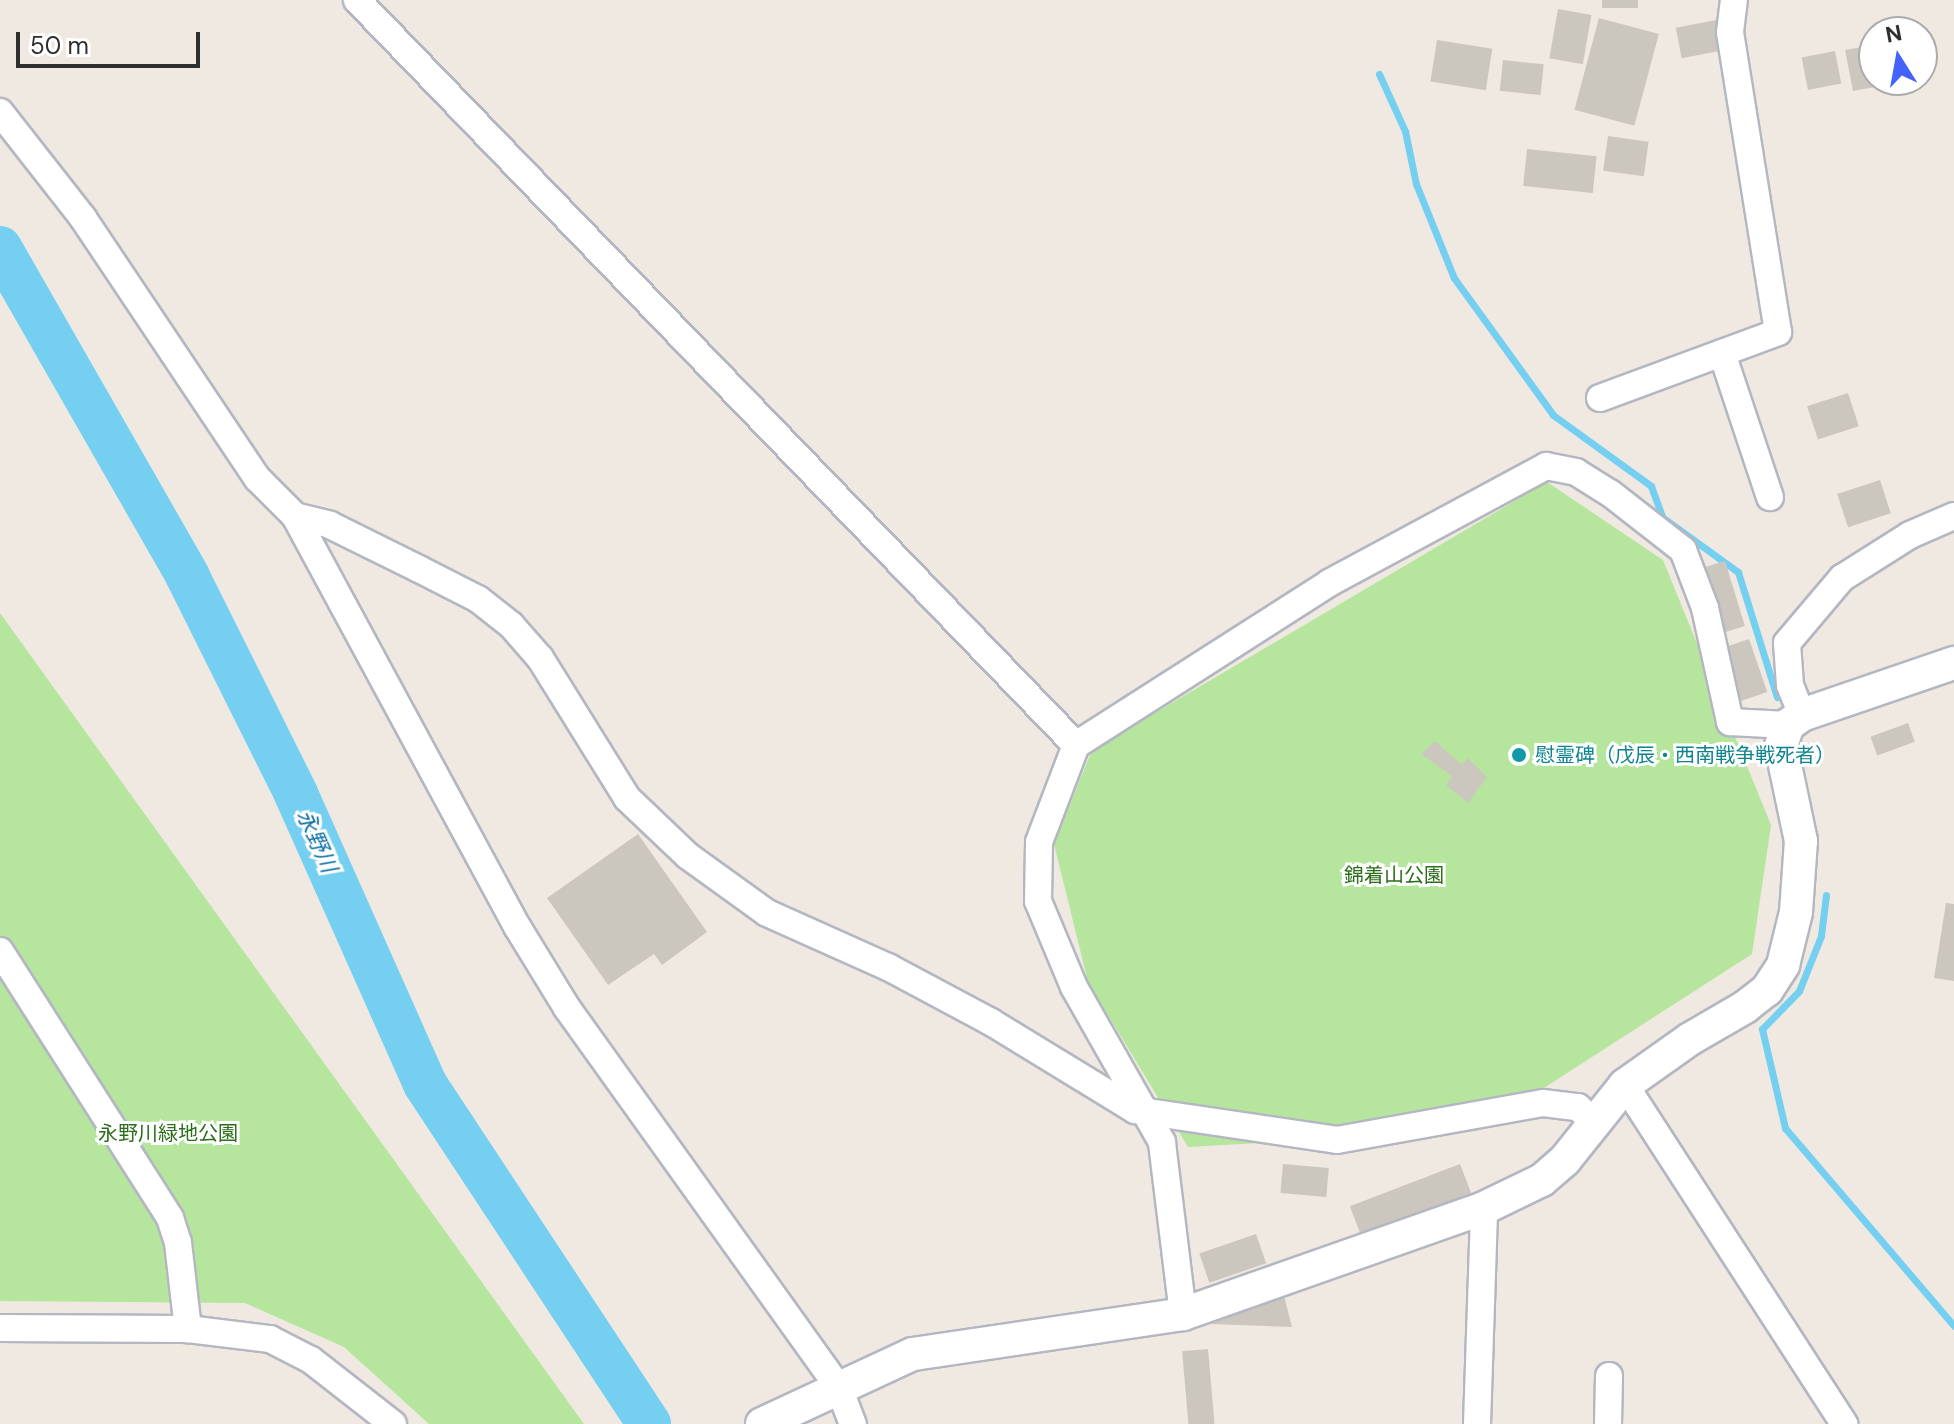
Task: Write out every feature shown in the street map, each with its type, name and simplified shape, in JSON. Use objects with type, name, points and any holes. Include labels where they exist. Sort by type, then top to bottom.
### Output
[{"type":"street","points":[[357,0],[1076,745]]},
{"type":"street","points":[[1600,398],[1778,332],[1730,32],[1734,0]]},
{"type":"street","points":[[0,112],[83,218],[258,479],[295,516],[518,928],[567,1008],[826,1395],[853,1424]]},
{"type":"street","points":[[1722,353],[1770,497]]},
{"type":"street","points":[[1183,1314],[1162,1142],[1149,1114],[1074,987],[1038,901],[1039,842],[1076,745],[1329,583],[1546,466],[1576,472],[1599,486],[1683,550],[1705,608],[1730,722],[1795,720],[1954,663]]},
{"type":"street","points":[[295,516],[330,525],[419,569],[478,599],[511,625],[540,658],[627,798],[688,856],[767,913],[888,967],[1149,1114],[1337,1140],[1543,1103],[1578,1107],[1592,1121]]},
{"type":"street","points":[[762,1424],[913,1354],[947,1345],[1120,1328],[1183,1314],[1484,1208],[1542,1180],[1565,1160],[1592,1121],[1625,1085],[1745,1007],[1767,990],[1783,965],[1796,912],[1801,841],[1781,746],[1795,720],[1787,643],[1842,578],[1910,535],[1954,516]]},
{"type":"street","points":[[0,951],[170,1218],[178,1243],[188,1329]]},
{"type":"street","points":[[1625,1085],[1844,1424]]},
{"type":"street","points":[[1477,1424],[1484,1208]]},
{"type":"street","points":[[0,1328],[188,1329],[270,1339],[311,1360],[393,1424]]},
{"type":"street","points":[[1608,1424],[1609,1376]]},
{"type":"green space","name":"錦着山公園","points":[[1547,482],[1663,560],[1771,825],[1752,954],[1477,1131],[1188,1147],[1088,982],[1054,844],[1092,750]]},
{"type":"green space","name":"永野川緑地公園","points":[[0,613],[584,1424],[429,1424],[344,1347],[245,1303],[0,1301]]},
{"type":"building","points":[[1602,0],[1638,0],[1638,8],[1602,8]]},
{"type":"building","points":[[1558,9],[1591,15],[1583,64],[1549,58]]},
{"type":"building","points":[[1599,18],[1659,34],[1634,126],[1574,110]]},
{"type":"building","points":[[1716,20],[1722,50],[1682,58],[1676,28]]},
{"type":"building","points":[[1437,40],[1492,49],[1486,90],[1430,81]]},
{"type":"building","points":[[1858,48],[1858,90],[1853,91],[1845,50]]},
{"type":"building","points":[[1835,51],[1841,83],[1808,90],[1802,57]]},
{"type":"building","points":[[1503,60],[1544,64],[1541,95],[1500,91]]},
{"type":"building","points":[[1608,136],[1649,142],[1644,176],[1603,171]]},
{"type":"building","points":[[1527,149],[1597,156],[1593,193],[1523,186]]},
{"type":"building","points":[[1848,393],[1859,426],[1818,440],[1807,406]]},
{"type":"building","points":[[1880,480],[1891,513],[1848,527],[1837,494]]},
{"type":"building","points":[[1725,561],[1745,626],[1720,634],[1700,569]]},
{"type":"building","points":[[1749,639],[1767,692],[1739,702],[1721,649]]},
{"type":"building","points":[[1908,723],[1915,742],[1877,755],[1870,737]]},
{"type":"building","points":[[1435,741],[1462,765],[1468,758],[1487,777],[1468,803],[1446,785],[1452,776],[1421,754]]},
{"type":"building","points":[[638,834],[707,932],[662,965],[654,954],[608,985],[547,898]]},
{"type":"building","points":[[1946,903],[1954,904],[1954,981],[1934,978]]},
{"type":"building","points":[[1283,1164],[1329,1168],[1326,1197],[1280,1193]]},
{"type":"building","points":[[1460,1164],[1471,1193],[1361,1235],[1350,1206]]},
{"type":"building","points":[[1256,1234],[1266,1263],[1209,1283],[1199,1254]]},
{"type":"building","points":[[1284,1296],[1292,1327],[1211,1324]]},
{"type":"building","points":[[1208,1349],[1215,1424],[1188,1424],[1182,1351]]},
{"type":"waterway","points":[[1379,74],[1405,131],[1416,184],[1454,278],[1553,415],[1651,486],[1662,517],[1738,572],[1777,697]]},
{"type":"waterway","name":"永野川","points":[[0,248],[187,575],[296,794],[425,1084],[649,1424]]},
{"type":"waterway","points":[[1826,895],[1821,936],[1799,991],[1762,1029],[1785,1128],[1954,1326]]},
{"type":"place","name":"慰霊碑（戊辰・西南戦争戦死者）","points":[[1519,755]]}]
